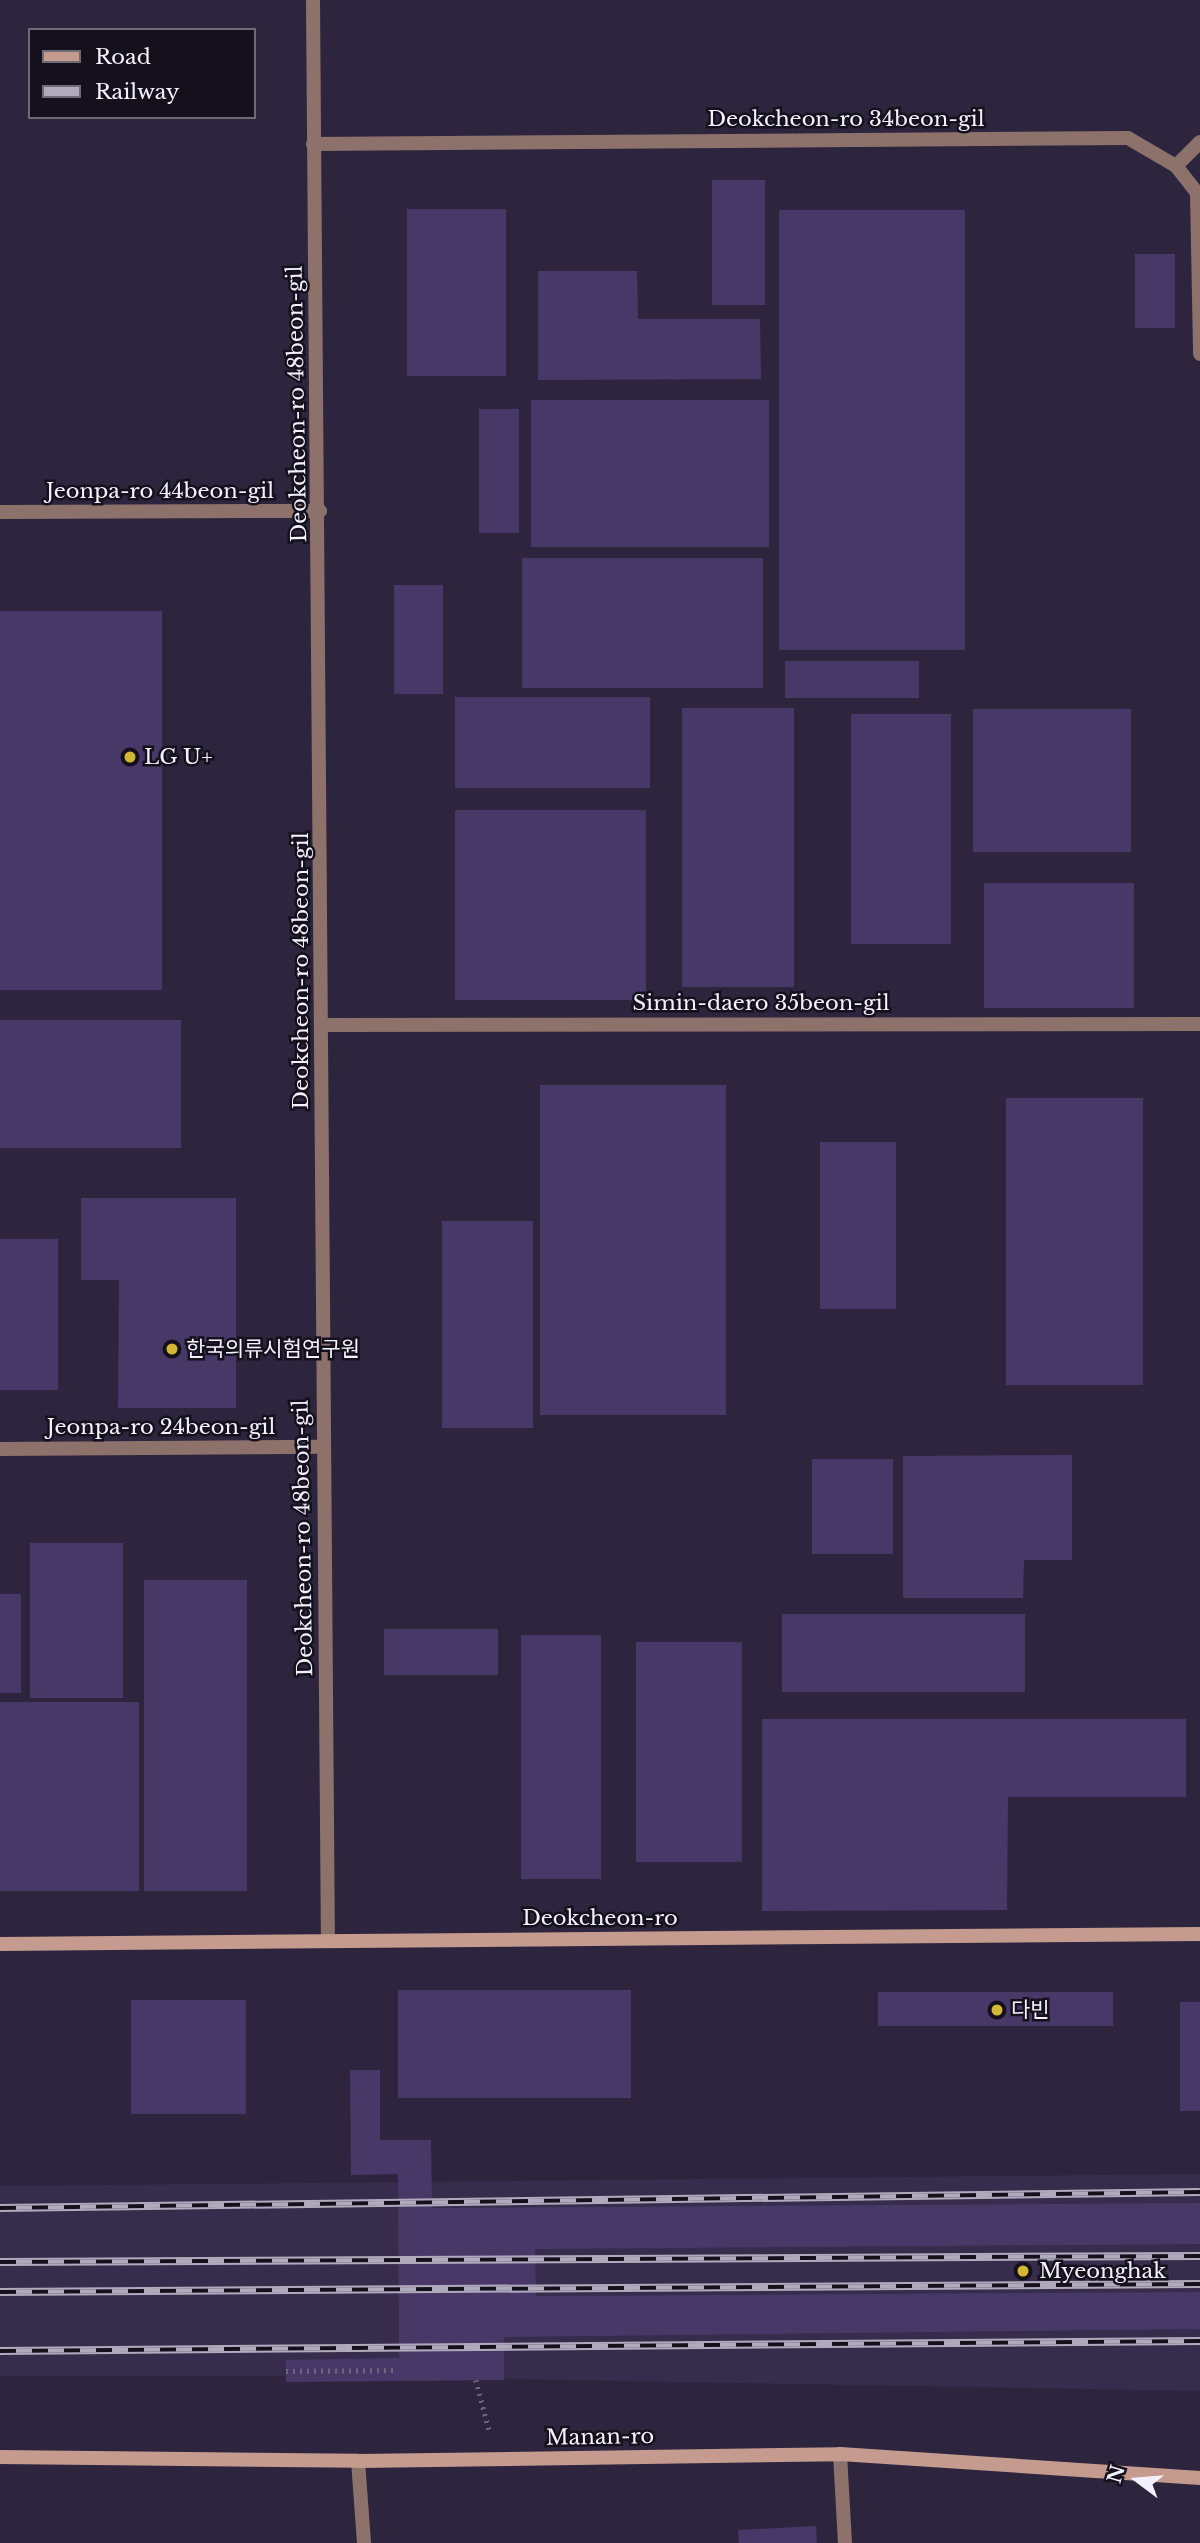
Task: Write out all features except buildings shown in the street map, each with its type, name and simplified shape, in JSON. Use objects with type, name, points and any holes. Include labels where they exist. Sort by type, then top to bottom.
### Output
[{"type":"street","name":"Deokcheon-ro 48beon-gil","points":[[313,0],[320,511],[323,1447],[328,1941]]},
{"type":"street","name":"Deokcheon-ro 34beon-gil","points":[[313,144],[1128,138],[1176,166],[1196,192],[1200,354]]},
{"type":"street","points":[[1176,166],[1200,142]]},
{"type":"street","name":"Jeonpa-ro 44beon-gil","points":[[0,512],[320,511]]},
{"type":"street","name":"Simin-daero 35beon-gil","points":[[323,1025],[1200,1024]]},
{"type":"street","name":"Jeonpa-ro 24beon-gil","points":[[0,1449],[323,1447]]},
{"type":"street","name":"Deokcheon-ro","points":[[0,1944],[1200,1934]]},
{"type":"street","points":[[840,2454],[845,2543]]},
{"type":"street","name":"Manan-ro","points":[[0,2457],[358,2461],[840,2454],[1200,2478]]},
{"type":"street","points":[[358,2461],[364,2543]]},
{"type":"path","points":[[286,2371],[398,2370]]},
{"type":"shaded area","points":[[1200,2174],[1200,2391],[333,2376],[0,2376],[0,2186]]},
{"type":"railway","points":[[0,2208],[1200,2192]]},
{"type":"railway","points":[[0,2262],[1200,2256]]},
{"type":"railway","points":[[0,2292],[1200,2284]]},
{"type":"railway","points":[[0,2351],[1200,2341]]},
{"type":"place","name":"LG U+","points":[[130,757]]},
{"type":"place","name":"한국의류시험연구원","points":[[172,1349]]},
{"type":"place","name":"다빈","points":[[997,2010]]},
{"type":"place","name":"Myeonghak","points":[[1023,2271]]}]
